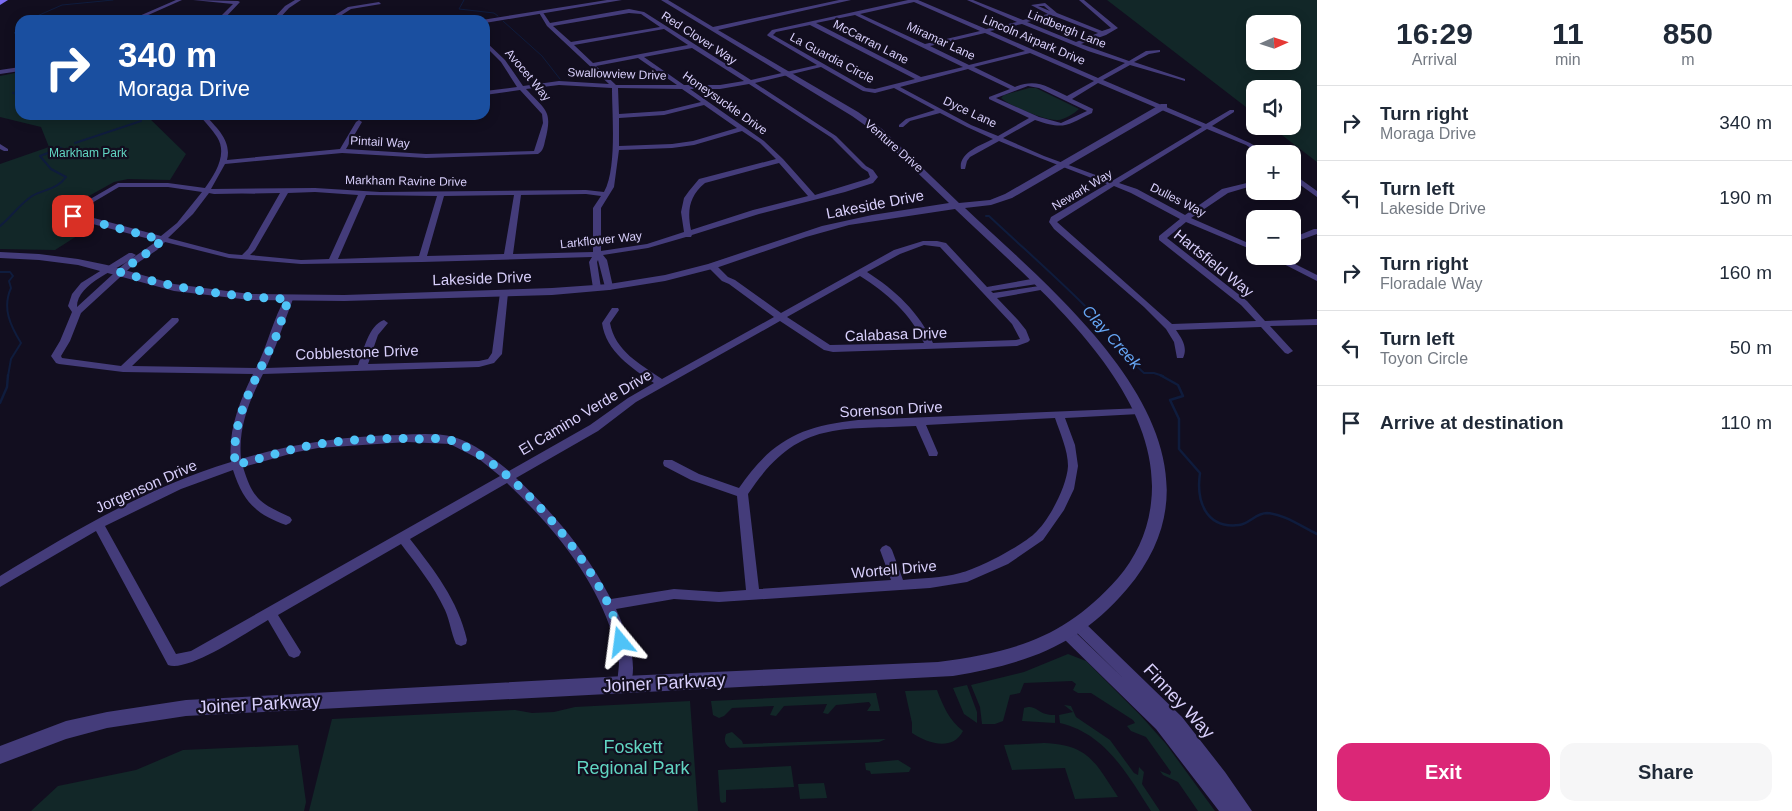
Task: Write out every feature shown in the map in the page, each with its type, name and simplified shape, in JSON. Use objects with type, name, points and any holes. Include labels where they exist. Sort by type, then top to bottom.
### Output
[{"type":"main road","points":[[0,2],[5,0]]},
{"type":"street","points":[[145,15],[180,0]]},
{"type":"street","points":[[195,0],[239,2]]},
{"type":"street","points":[[279,15],[287,6],[298,0]]},
{"type":"street","points":[[490,20],[619,0]]},
{"type":"street","name":"Venture Drive","points":[[664,0],[879,130],[958,204],[1069,313],[1093,340],[1140,410]]},
{"type":"street","points":[[712,29],[848,0]]},
{"type":"street","name":"La Guardia Circle","points":[[915,0],[774,31],[770,35],[866,90],[879,91],[1031,51]]},
{"type":"street","name":"Lincoln Airpark Drive","points":[[915,0],[1246,145]]},
{"type":"street","name":"Lindbergh Lane","points":[[969,0],[1077,44],[1183,80]]},
{"type":"street","points":[[1077,44],[1116,28],[1081,0]]},
{"type":"street","points":[[225,15],[239,2]]},
{"type":"street","points":[[338,15],[350,8],[379,3]]},
{"type":"street","name":"Red Clover Way","points":[[546,23],[637,11],[749,82]]},
{"type":"street","points":[[537,13],[538,18],[571,44],[615,86],[616,148],[614,175],[606,194],[597,208],[597,254],[593,262],[598,288]]},
{"type":"street","name":"Miramar Lane","points":[[857,14],[1015,89]]},
{"type":"street","points":[[926,46],[1054,14],[1104,34]]},
{"type":"street","name":"McCarran Lane","points":[[811,23],[922,80]]},
{"type":"street","points":[[571,44],[663,28]]},
{"type":"street","points":[[594,65],[692,46]]},
{"type":"street","name":"Avocet Way","points":[[490,48],[503,61],[521,88],[542,109],[547,118],[536,153]]},
{"type":"street","points":[[1068,98],[1148,52],[1158,51]]},
{"type":"street","name":"Honeysuckle Drive","points":[[640,57],[704,103],[744,128],[781,160],[812,196]]},
{"type":"street","name":"Swallowview Drive","points":[[490,92],[559,83],[684,88],[720,87],[749,82],[821,64]]},
{"type":"street","points":[[2,72],[15,70]]},
{"type":"street","name":"Larkflower Way","points":[[206,191],[168,186],[118,185],[70,213],[73,216],[162,240],[243,258],[332,262],[597,254],[648,246],[688,235],[812,196],[848,188],[874,177],[871,171],[864,167],[834,137],[749,82]]},
{"type":"street","points":[[1033,84],[1068,98],[1091,110],[1061,125],[1035,117],[992,98],[1033,84]]},
{"type":"street","name":"Dyce Lane","points":[[896,87],[940,111],[999,138],[1064,163]]},
{"type":"street","points":[[616,116],[664,113],[704,103]]},
{"type":"street","name":"Lakeside Drive","points":[[0,255],[56,259],[109,269],[162,285],[198,292],[289,299],[504,293],[609,287],[664,278],[716,266],[834,226],[872,218],[1009,197],[1016,190],[1163,107]]},
{"type":"street","points":[[901,126],[908,120],[940,111]]},
{"type":"street","name":"Newark Way","points":[[1170,327],[1147,304],[1053,222],[1054,219],[1115,184],[1232,111]]},
{"type":"street","points":[[963,168],[964,161],[968,156],[1035,117]]},
{"type":"street","points":[[109,269],[147,246],[162,240],[177,229],[206,191],[224,162],[225,147],[206,120]]},
{"type":"street","points":[[342,151],[359,122]]},
{"type":"street","points":[[616,148],[662,147],[694,143],[744,128]]},
{"type":"street","name":"Pintail Way","points":[[224,162],[342,151],[426,156],[536,153]]},
{"type":"street","points":[[688,235],[684,215],[691,189],[702,181],[781,160]]},
{"type":"street","name":"Dulles Way","points":[[1064,163],[1154,200],[1186,218],[1246,245]]},
{"type":"street","points":[[1301,183],[1317,195]]},
{"type":"street","name":"Hartsfield Way","points":[[1246,185],[1225,191],[1163,236],[1164,242],[1236,297],[1264,323]]},
{"type":"street","points":[[243,258],[251,250],[285,190]]},
{"type":"street","name":"Markham Ravine Drive","points":[[206,191],[325,190],[363,193],[586,192],[606,194]]},
{"type":"street","points":[[332,262],[363,193]]},
{"type":"street","points":[[508,257],[518,193]]},
{"type":"street","points":[[422,260],[441,194]]},
{"type":"street","points":[[1301,237],[1317,231]]},
{"type":"street","name":"Cobblestone Drive","points":[[162,240],[154,248],[120,272],[77,312],[65,341],[56,356],[59,361],[123,369],[260,371],[479,364],[491,361],[497,354],[504,293]]},
{"type":"street","name":"El Camino Verde Drive","points":[[98,524],[173,661],[194,656],[594,428],[632,400],[661,383],[896,252],[923,243],[943,245],[988,293]]},
{"type":"street","points":[[597,254],[603,260],[609,287]]},
{"type":"street","points":[[1291,265],[1317,278]]},
{"type":"street","name":"Calabasa Drive","points":[[716,266],[725,280],[732,282],[779,317],[827,348],[833,349],[1022,342],[1024,336],[1021,330],[988,293]]},
{"type":"street","name":"Cobblestone Drive","points":[[77,312],[72,306],[79,290],[109,269]]},
{"type":"street","points":[[860,272],[896,297],[921,327],[930,346]]},
{"type":"street","points":[[988,293],[1040,284]]},
{"type":"street","points":[[286,520],[253,501],[235,465],[234,448],[236,428],[278,332],[281,316],[289,299]]},
{"type":"street","points":[[615,310],[606,323],[607,335],[611,342],[661,383]]},
{"type":"street","points":[[123,369],[175,320]]},
{"type":"street","points":[[1180,356],[1179,342],[1170,327],[1317,322]]},
{"type":"street","points":[[362,368],[374,334],[384,323]]},
{"type":"street","points":[[1264,323],[1288,351]]},
{"type":"street","name":"Sorenson Drive","points":[[742,493],[770,458],[794,440],[820,430],[846,425],[920,423],[1140,410]]},
{"type":"street","name":"Joiner Parkway","points":[[0,755],[66,730],[107,720],[186,708],[624,684],[919,671],[968,666],[1028,650],[1058,638],[1072,629],[1111,598],[1141,561],[1154,528],[1159,498],[1157,462],[1153,442],[1140,410]]},
{"type":"street","name":"Wortell Drive","points":[[609,605],[674,594],[719,597],[930,584],[963,578],[1004,560],[1039,537],[1064,496],[1074,466],[1070,444],[1058,414]]},
{"type":"street","points":[[920,423],[933,453]]},
{"type":"street","name":"Jorgenson Drive","points":[[0,582],[98,524],[162,492],[235,465],[299,448],[357,441],[403,438],[451,440],[480,456],[508,476],[558,529],[594,577],[609,605],[625,658],[624,684]]},
{"type":"street","points":[[668,463],[686,475],[705,483],[742,493],[753,595]]},
{"type":"street","points":[[402,537],[447,600],[458,622],[461,640]]},
{"type":"street","points":[[886,550],[899,585]]},
{"type":"street","points":[[270,614],[294,652]]},
{"type":"street","name":"Finney Way","points":[[1072,629],[1161,724],[1199,770],[1228,811]]},
{"type":"street","name":"Finney Way","points":[[1072,629],[1177,722],[1244,811]]},
{"type":"green space","points":[[1107,0],[1317,0],[1317,162],[1301,150],[1301,145],[1295,145],[1282,135],[1301,135],[1301,80],[1246,80],[1246,107]]},
{"type":"green space","name":"Markham Park","points":[[15,73],[15,120],[151,120],[186,154],[170,180],[128,179],[114,182],[60,212],[75,222],[91,227],[55,250],[0,249],[0,164],[49,147],[41,127],[0,117],[0,76]]},
{"type":"green space","points":[[1036,88],[1079,109],[1063,119],[1052,120],[1028,112],[1001,98],[1004,95]]},
{"type":"green space","points":[[1068,654],[1086,661],[1141,716],[1166,744],[1215,811],[1198,811],[1178,782],[1163,775],[1160,771],[1170,775],[1171,772],[1146,737],[1131,731],[1127,726],[1135,723],[1133,720],[1091,693],[1078,693],[1073,690],[1076,684],[1072,681],[1024,683],[1020,693],[1010,695],[1003,721],[995,724],[982,724],[980,707],[971,685],[1024,672]]},
{"type":"green space","points":[[967,685],[977,712],[977,723],[964,714],[953,688]]},
{"type":"green space","points":[[937,690],[947,712],[963,731],[952,742],[939,744],[925,740],[912,733],[912,723],[905,691]]},
{"type":"green space","points":[[876,693],[880,711],[867,711],[871,705],[869,702],[836,705],[828,714],[823,713],[827,704],[784,706],[776,716],[770,715],[774,706],[732,708],[719,718],[713,715],[711,701]]},
{"type":"green space","name":"Foskett Regional Park","points":[[690,701],[698,811],[309,811],[332,719],[515,710],[532,713],[554,712],[575,707]]},
{"type":"green space","points":[[1064,705],[1071,706],[1076,717],[1110,740],[1134,773],[1138,775],[1139,767],[1144,772],[1142,784],[1160,811],[1151,811],[1124,770],[1103,746],[1076,728],[1060,723],[1059,715],[1073,712]]},
{"type":"green space","points":[[1028,707],[1045,714],[1055,715],[1055,723],[1022,721],[1024,708]]},
{"type":"green space","points":[[732,732],[743,744],[886,739],[879,742],[730,748],[725,738],[726,734]]},
{"type":"green space","points":[[1059,744],[1081,752],[1096,765],[1118,797],[1075,799],[1065,768],[1012,770],[1004,745]]},
{"type":"green space","points":[[298,745],[306,802],[304,811],[31,811],[58,786],[136,770],[183,750]]},
{"type":"green space","points":[[898,760],[911,768],[909,772],[871,774],[870,771],[866,770],[865,763]]},
{"type":"green space","points":[[791,766],[794,787],[726,790],[726,802],[722,803],[720,801],[718,770]]},
{"type":"green space","points":[[824,783],[827,798],[800,799],[798,784]]},
{"type":"waterway","points":[[39,15],[62,5],[113,0]]},
{"type":"waterway","name":"Clay Creek","points":[[464,0],[459,9],[494,13],[498,16]]},
{"type":"waterway","name":"Clay Creek","points":[[503,21],[542,56],[560,79]]},
{"type":"waterway","points":[[15,92],[12,93],[15,94]]},
{"type":"waterway","points":[[75,143],[141,120]]},
{"type":"waterway","points":[[0,226],[32,196],[54,187],[66,177],[51,169],[40,156],[61,148]]},
{"type":"waterway","name":"Clay Creek","points":[[986,216],[989,216],[1080,301],[1100,321],[1144,373],[1160,375]]},
{"type":"waterway","points":[[0,272],[10,272],[13,276],[9,281],[11,288],[8,295],[7,309],[8,316],[21,343],[11,359],[8,376]]},
{"type":"waterway","points":[[0,403],[7,387],[8,375]]},
{"type":"waterway","name":"Clay Creek","points":[[1160,375],[1178,385],[1183,396],[1170,400],[1179,419],[1179,449],[1200,473],[1200,493],[1205,511],[1218,522],[1227,525],[1246,523],[1263,513],[1273,514],[1286,518],[1317,534]]},
{"type":"route","points":[[73,216],[162,240],[154,248],[120,272],[162,285],[198,292],[289,299],[281,316],[278,332],[236,428],[235,465],[299,448],[357,441],[403,438],[451,440],[480,456],[508,476],[558,529],[594,577],[612,612],[621,642]]}]
